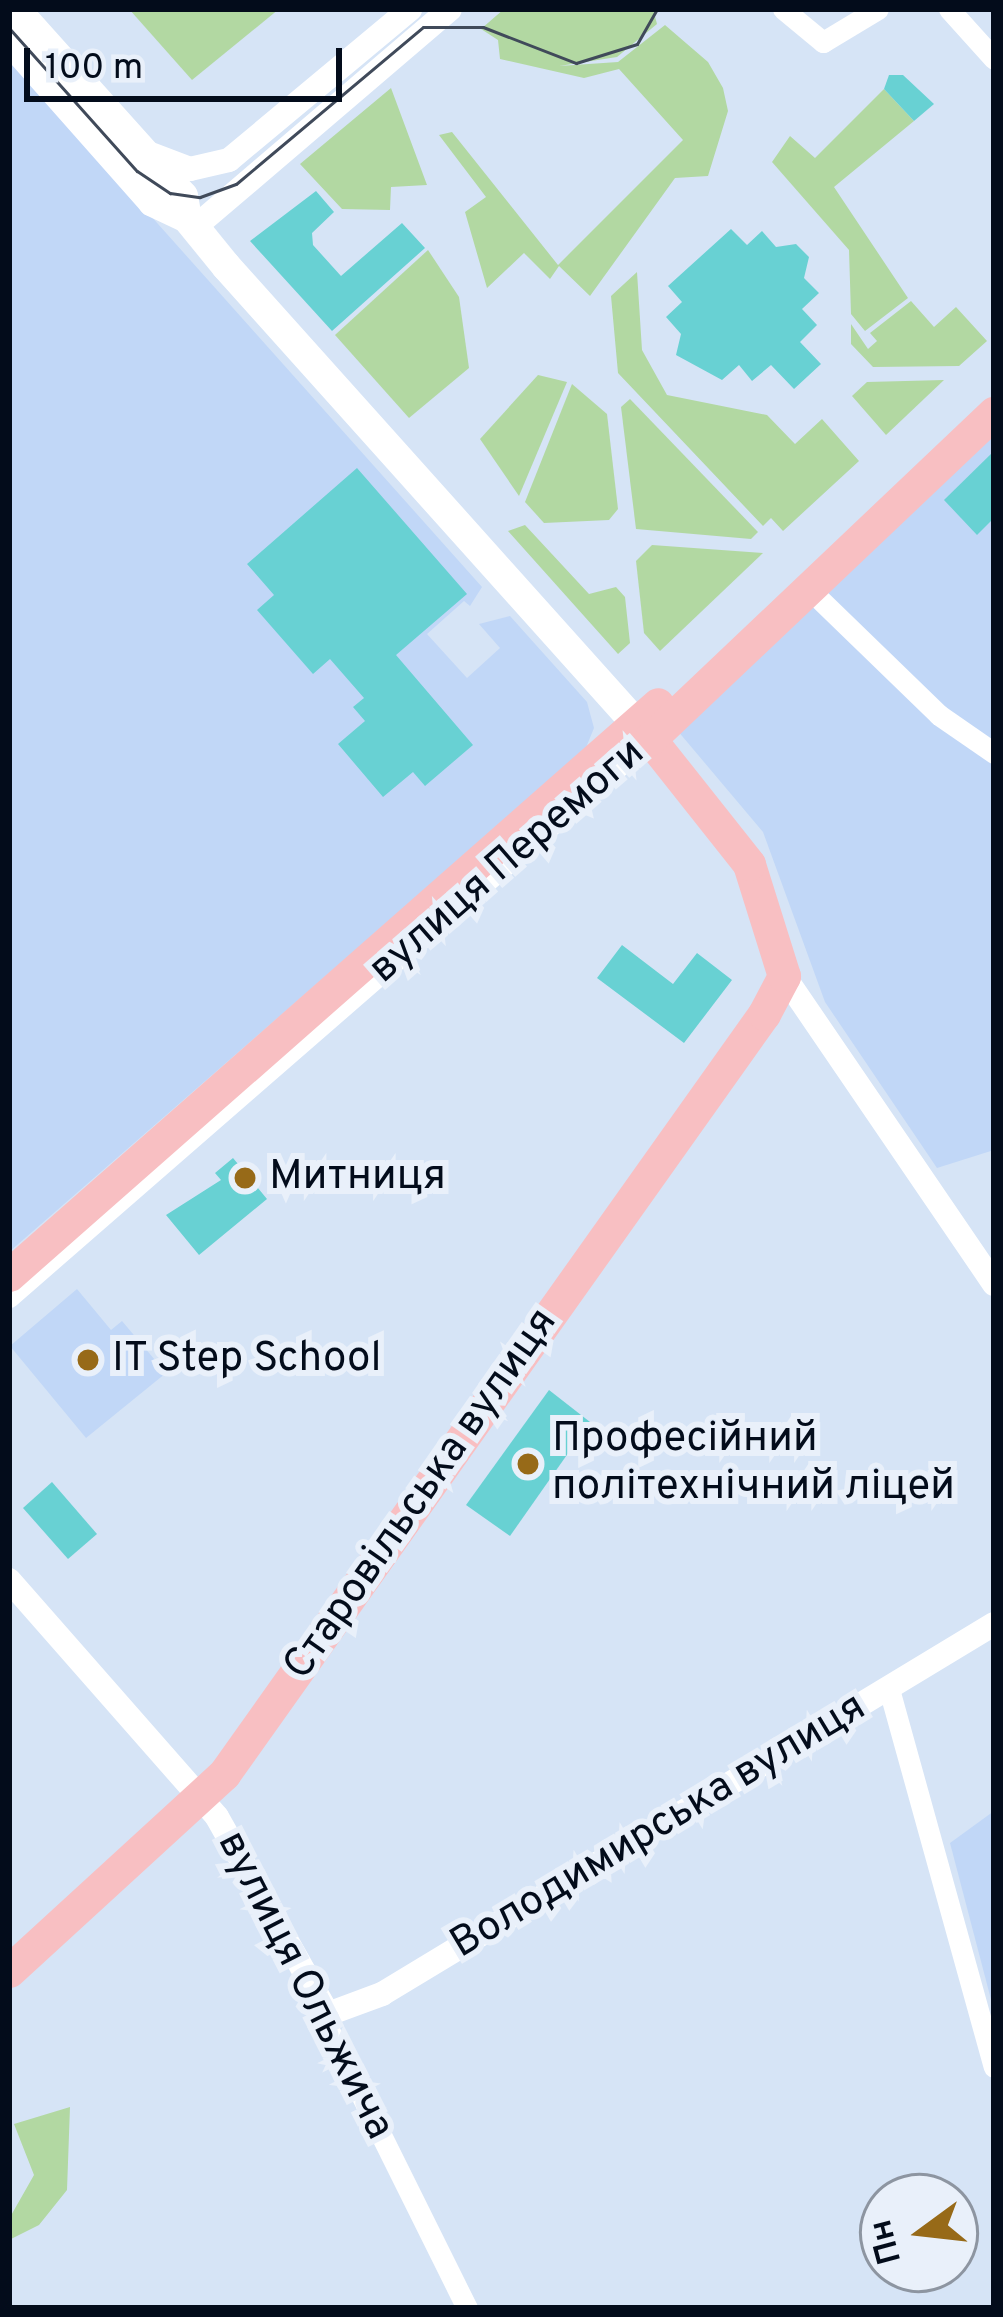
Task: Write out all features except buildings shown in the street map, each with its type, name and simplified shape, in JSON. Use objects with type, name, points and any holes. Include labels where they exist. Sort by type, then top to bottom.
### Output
[{"type":"main road","points":[[15,9],[145,151],[182,196],[191,222]]},
{"type":"main road","points":[[9,39],[153,202],[191,222],[733,836],[784,976]]},
{"type":"main road","name":"вулиця Перемоги","points":[[644,732],[994,393]]},
{"type":"main road","name":"вулиця Перемоги","points":[[9,1275],[644,732],[994,412]]},
{"type":"main road","name":"Старовільська вулиця","points":[[9,1971],[199,1797],[784,976]]},
{"type":"street","points":[[145,151],[190,169],[229,160],[410,9]]},
{"type":"street","points":[[191,222],[450,9]]},
{"type":"street","points":[[783,9],[823,42],[878,9]]},
{"type":"street","points":[[949,9],[994,59]]},
{"type":"street","points":[[962,9],[994,44]]},
{"type":"street","points":[[806,586],[939,715],[994,752]]},
{"type":"street","name":"вулиця Перемоги","points":[[9,1297],[644,732]]},
{"type":"street","points":[[784,976],[994,1284]]},
{"type":"street","name":"вулиця Ольжича","points":[[9,1580],[227,1832],[467,2308]]},
{"type":"street","name":"Володимирська вулиця","points":[[319,2010],[346,2012],[382,1994],[994,1624]]},
{"type":"street","points":[[889,1689],[994,2067]]},
{"type":"shaded area","points":[[9,57],[482,587],[470,606],[464,601],[427,634],[467,678],[500,648],[479,624],[510,616],[587,702],[594,728],[585,750],[9,1252]]},
{"type":"shaded area","points":[[994,432],[994,1150],[937,1168],[825,1002],[763,832],[677,730]]},
{"type":"shaded area","name":"IT Step School","points":[[77,1289],[111,1330],[122,1321],[166,1373],[86,1438],[10,1346]]},
{"type":"shaded area","points":[[994,1811],[994,2011],[950,1843]]},
{"type":"green space","points":[[129,9],[279,9],[192,80]]},
{"type":"green space","points":[[504,9],[653,9],[657,24],[617,57],[559,66],[618,62],[665,25],[708,62],[723,88],[728,111],[708,176],[675,178],[590,296],[559,266],[550,279],[524,253],[487,288],[465,212],[486,197],[439,135],[452,132],[558,265],[683,140],[619,69],[584,78],[500,59],[498,40],[481,29]]},
{"type":"green space","points":[[391,88],[427,185],[391,187],[390,210],[342,209],[300,164]]},
{"type":"green space","points":[[884,89],[914,121],[834,187],[908,298],[865,331],[851,314],[849,250],[772,162],[790,136],[815,158]]},
{"type":"green space","points":[[428,250],[459,297],[469,368],[409,418],[335,335]]},
{"type":"green space","points":[[637,272],[642,350],[667,395],[767,415],[795,444],[822,419],[859,461],[783,531],[771,518],[763,526],[618,373],[611,296]]},
{"type":"green space","points":[[911,301],[934,327],[956,307],[987,341],[959,366],[873,367],[851,344],[851,324],[868,349],[877,341],[870,333]]},
{"type":"green space","points":[[538,375],[567,382],[519,496],[480,439]]},
{"type":"green space","points":[[944,380],[886,435],[852,396],[867,382]]},
{"type":"green space","points":[[572,384],[607,414],[618,509],[609,520],[544,523],[525,502]]},
{"type":"green space","points":[[630,399],[758,532],[751,539],[636,529],[621,407]]},
{"type":"green space","points":[[525,525],[589,594],[616,587],[625,597],[630,643],[618,654],[508,531]]},
{"type":"green space","points":[[652,545],[763,553],[660,651],[644,633],[636,561]]},
{"type":"green space","points":[[70,2107],[67,2190],[39,2225],[9,2240],[9,2219],[34,2175],[14,2124]]},
{"type":"tram line","points":[[9,28],[137,171],[170,193],[200,197],[236,184],[423,27],[483,27],[576,63],[637,44],[657,9]]},
{"type":"place","name":"Митниця","points":[[245,1178]]},
{"type":"place","name":"IT Step School","points":[[88,1360]]},
{"type":"place","name":"Професійний політехнічний ліцей","points":[[528,1464]]}]
